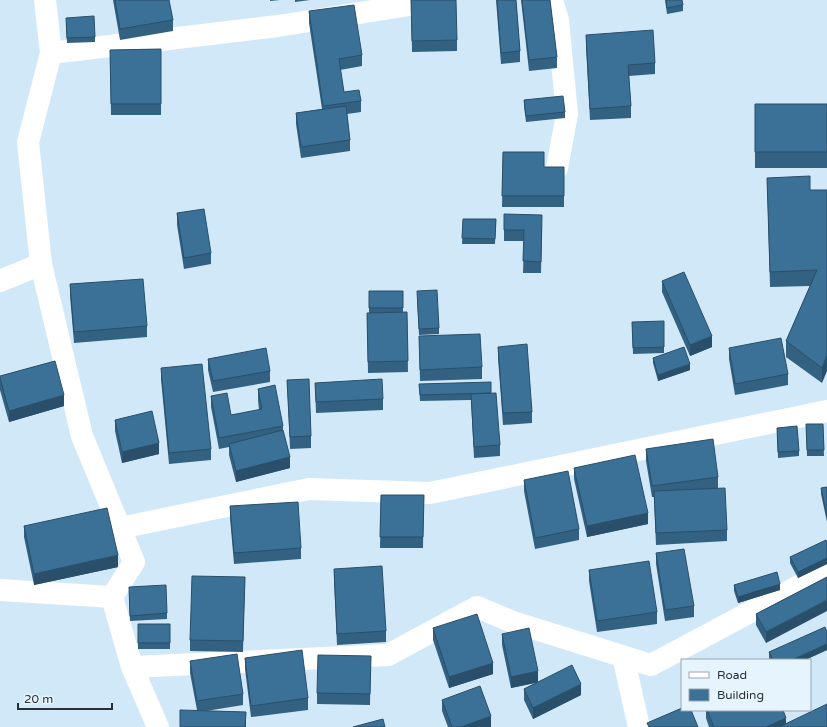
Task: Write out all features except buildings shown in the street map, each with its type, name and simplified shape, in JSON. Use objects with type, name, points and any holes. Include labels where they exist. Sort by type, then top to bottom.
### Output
[{"type":"street","points":[[45,0],[51,53],[28,142],[41,264],[82,436],[134,562],[112,597],[132,667],[158,727]]},
{"type":"street","points":[[51,53],[278,26],[441,0]]},
{"type":"street","points":[[552,0],[558,20],[567,114],[557,168]]},
{"type":"street","points":[[0,282],[41,264]]},
{"type":"street","points":[[120,528],[308,489],[430,493],[827,411]]},
{"type":"street","points":[[132,667],[388,655],[477,607],[513,622],[651,665],[827,571]]},
{"type":"street","points":[[0,590],[112,597]]},
{"type":"street","points":[[623,656],[639,727]]}]
